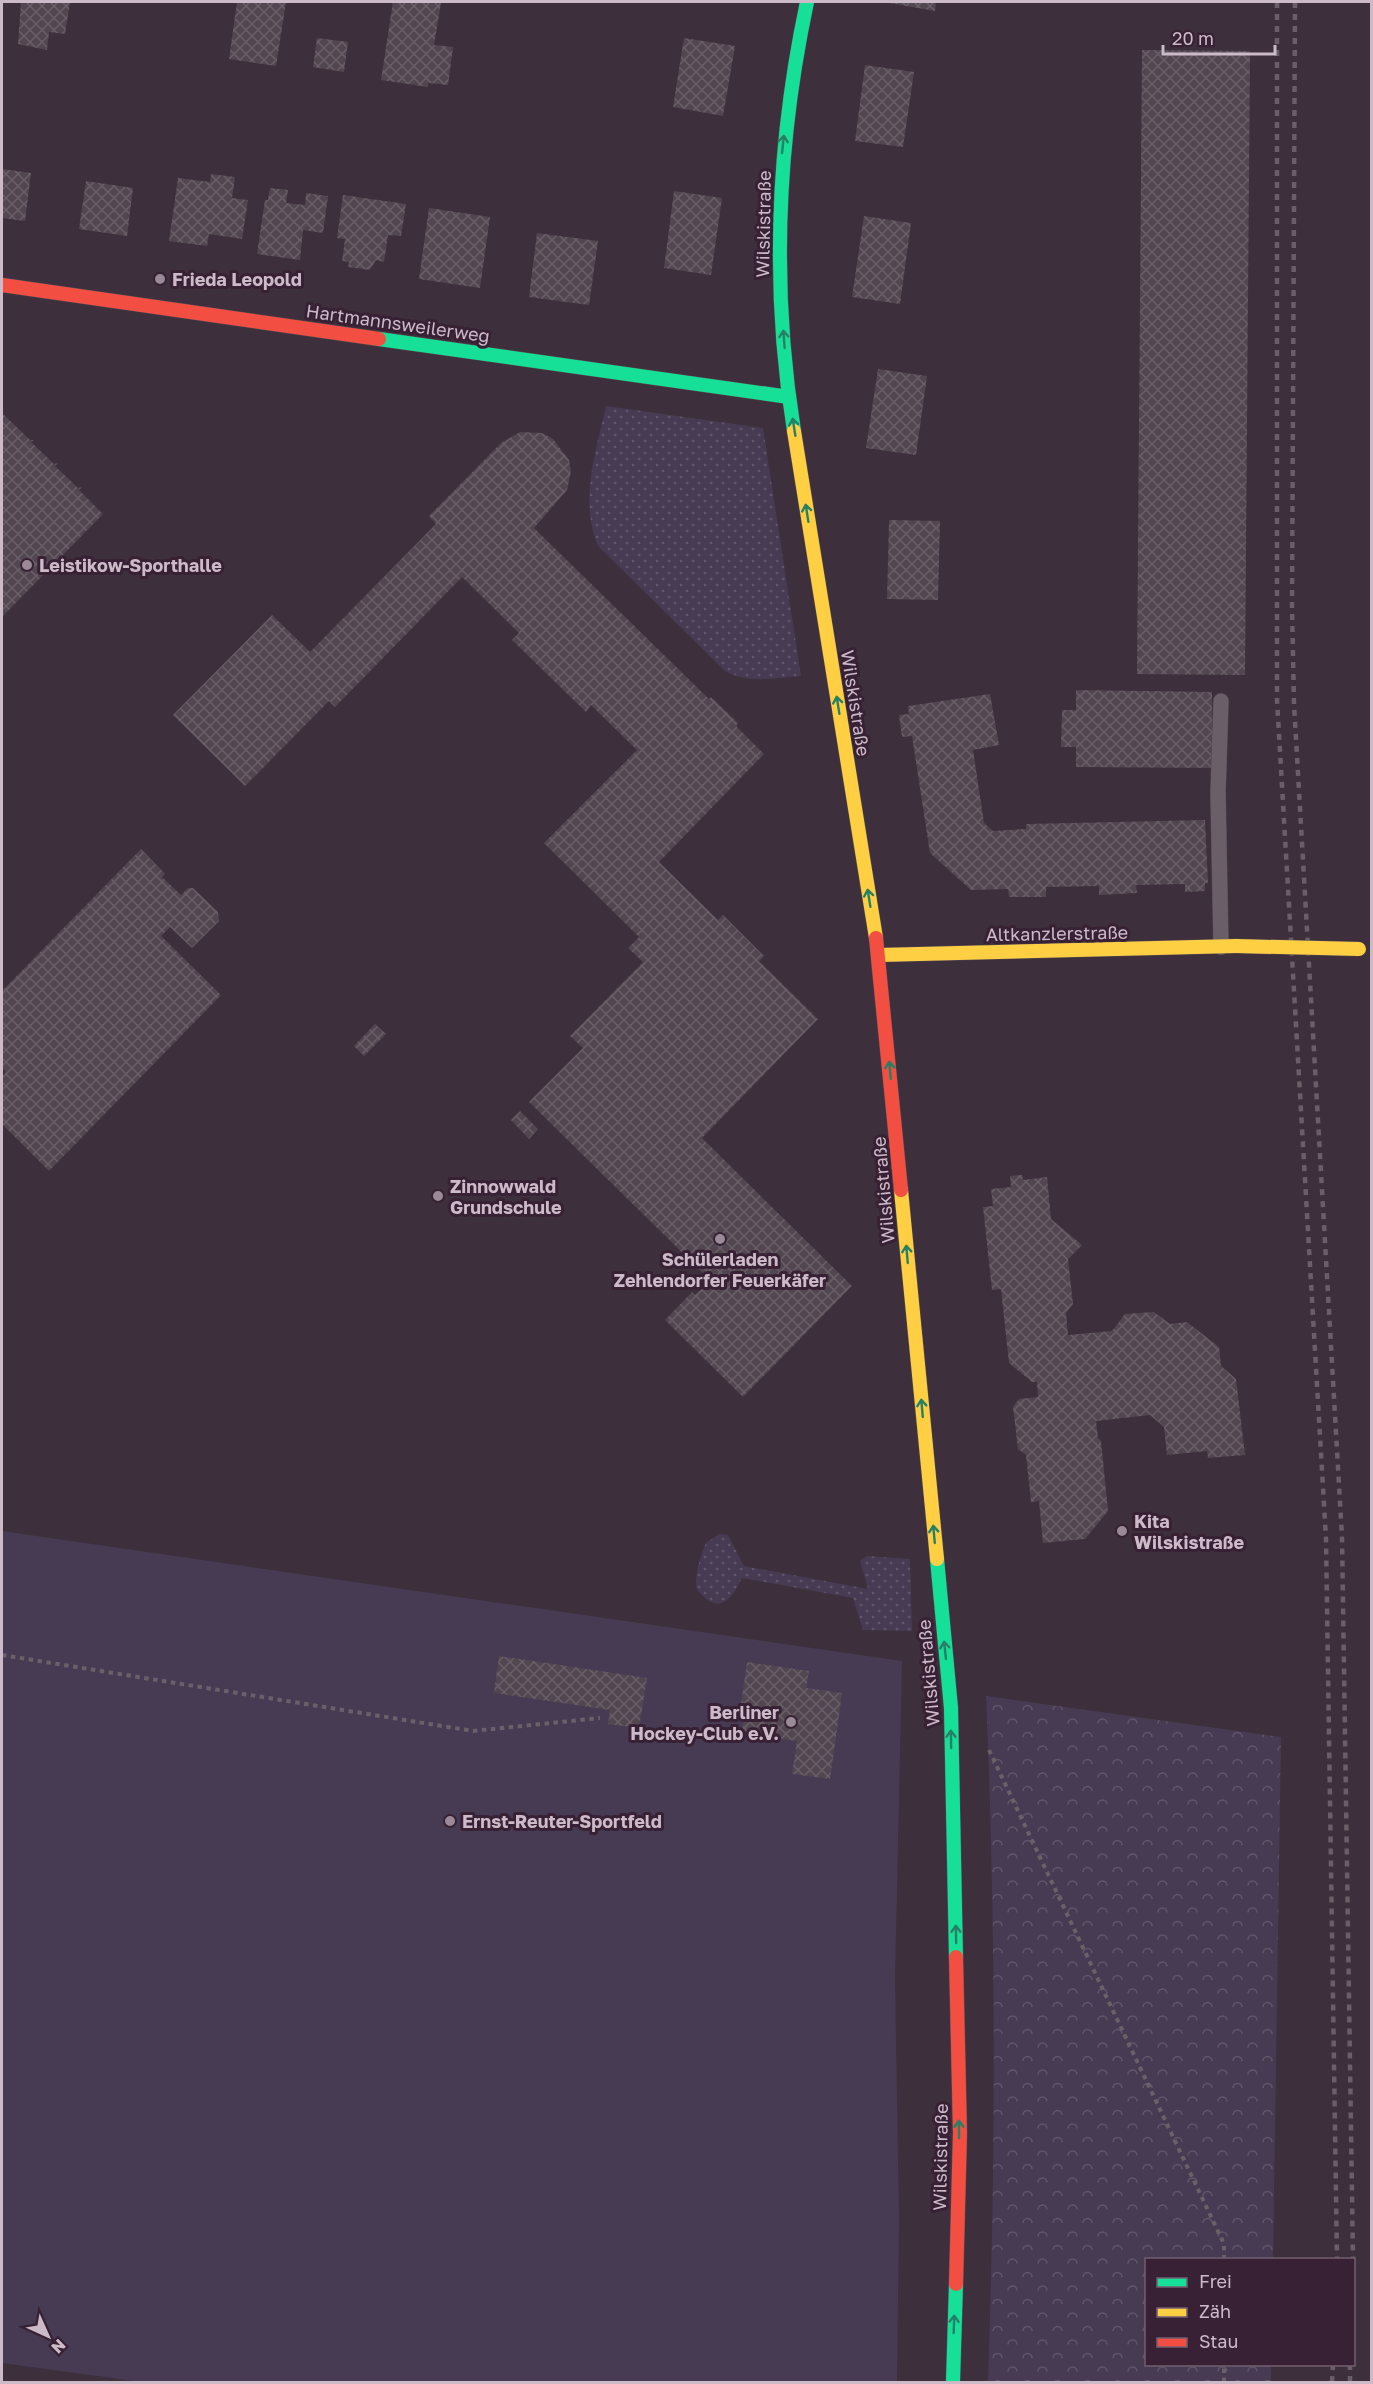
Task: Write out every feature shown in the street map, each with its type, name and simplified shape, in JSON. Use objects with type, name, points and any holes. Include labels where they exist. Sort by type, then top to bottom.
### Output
[{"type":"street","name":"Wilskistraße","points":[[807,2],[793,68],[783,148],[780,284],[789,397],[879,956],[951,1708],[960,2133],[953,2382]]},
{"type":"street","name":"Hartmannsweilerweg","points":[[2,285],[789,397]]},
{"type":"street","name":"Altkanzlerstraße","points":[[879,956],[1229,946],[1359,949]]},
{"type":"lane","points":[[1221,701],[1218,793],[1229,946]]},
{"type":"path","points":[[2,1655],[473,1731],[600,1718]]},
{"type":"path","points":[[985,1741],[1224,2244],[1224,2258]]},
{"type":"path","points":[[1224,2366],[1224,2382]]},
{"type":"green space","points":[[606,406],[763,428],[801,676],[752,679],[725,671],[598,546],[592,529],[590,511],[591,476]]},
{"type":"green space","name":"Ernst-Reuter-Sportfeld","points":[[2,1531],[902,1661],[895,1980],[899,2218],[897,2382],[141,2382],[2,2363]]},
{"type":"green space","points":[[719,1534],[728,1535],[744,1566],[868,1589],[860,1561],[867,1556],[910,1559],[912,1631],[863,1630],[853,1598],[742,1578],[728,1600],[717,1604],[711,1602],[697,1589],[696,1576],[706,1543]]},
{"type":"green space","points":[[986,1696],[1281,1737],[1273,2258],[1145,2258],[1145,2366],[1271,2366],[1271,2382],[988,2382],[994,2039]]},
{"type":"building","points":[[21,2],[70,2],[65,34],[49,32],[47,50],[18,44]]},
{"type":"building","points":[[237,2],[286,2],[276,66],[229,59]]},
{"type":"building","points":[[393,2],[441,3],[434,45],[453,47],[448,85],[428,83],[428,87],[381,80]]},
{"type":"building","points":[[884,2],[936,2],[935,11]]},
{"type":"building","points":[[317,38],[348,42],[344,72],[313,67]]},
{"type":"building","points":[[684,38],[735,46],[723,116],[673,107]]},
{"type":"building","points":[[1142,50],[1250,51],[1245,675],[1137,674]]},
{"type":"building","points":[[865,65],[914,72],[903,147],[855,141]]},
{"type":"building","points":[[2,169],[31,173],[25,221],[2,218]]},
{"type":"building","points":[[211,174],[235,177],[232,198],[248,200],[242,239],[209,234],[207,246],[169,241],[178,178],[210,182]]},
{"type":"building","points":[[86,181],[133,188],[127,236],[79,229]]},
{"type":"building","points":[[270,188],[288,190],[286,203],[305,205],[306,193],[328,196],[323,233],[303,230],[300,260],[257,254],[265,200],[268,200]]},
{"type":"building","points":[[674,191],[722,198],[711,275],[664,268]]},
{"type":"building","points":[[343,195],[406,204],[401,236],[388,235],[384,262],[376,260],[370,270],[348,267],[349,262],[342,261],[345,239],[337,238]]},
{"type":"building","points":[[429,208],[490,217],[480,288],[419,279]]},
{"type":"building","points":[[864,216],[911,223],[900,304],[852,297]]},
{"type":"building","points":[[537,233],[598,241],[589,305],[529,297]]},
{"type":"building","points":[[878,369],[927,376],[916,455],[866,448]]},
{"type":"building","name":"Leistikow-Sporthalle","points":[[2,413],[30,440],[34,440],[31,442],[54,464],[58,463],[55,466],[78,488],[82,487],[79,490],[103,514],[2,617]]},
{"type":"building","points":[[520,432],[542,433],[553,439],[569,460],[571,471],[567,490],[534,528],[709,699],[711,697],[738,723],[736,726],[764,754],[659,862],[718,920],[723,915],[764,956],[759,961],[818,1019],[702,1138],[852,1286],[743,1397],[665,1320],[692,1292],[695,1295],[710,1280],[529,1102],[583,1048],[570,1036],[643,962],[628,948],[639,937],[544,843],[637,750],[591,705],[586,712],[512,640],[519,633],[462,577],[335,707],[329,701],[245,786],[173,715],[272,615],[310,652],[436,524],[429,516],[501,443]]},
{"type":"building","points":[[889,520],[940,521],[938,600],[887,599]]},
{"type":"building","points":[[1076,690],[1212,692],[1212,768],[1076,767],[1076,747],[1061,747],[1062,710],[1076,710]]},
{"type":"building","points":[[990,694],[999,745],[973,750],[984,823],[993,831],[1026,829],[1026,824],[1205,820],[1208,883],[1205,883],[1205,891],[1185,892],[1185,884],[1136,885],[1137,893],[1099,895],[1099,886],[1046,887],[1046,897],[1009,897],[1008,889],[971,890],[930,853],[912,736],[902,737],[899,715],[909,714],[908,706]]},
{"type":"building","points":[[141,849],[165,874],[162,877],[181,895],[188,888],[193,888],[218,912],[219,921],[192,948],[170,927],[161,936],[221,995],[49,1171],[2,1124],[2,1077],[6,1072],[2,1068],[2,991]]},
{"type":"building","points":[[375,1024],[386,1034],[364,1056],[354,1046]]},
{"type":"building","points":[[520,1111],[538,1129],[529,1139],[511,1120]]},
{"type":"building","points":[[1022,1175],[1023,1180],[1047,1177],[1051,1219],[1082,1245],[1068,1259],[1073,1304],[1066,1313],[1068,1335],[1112,1331],[1125,1314],[1154,1312],[1170,1324],[1187,1322],[1219,1347],[1221,1366],[1236,1379],[1245,1455],[1208,1458],[1207,1451],[1167,1455],[1164,1427],[1150,1415],[1096,1421],[1098,1438],[1101,1441],[1108,1511],[1085,1539],[1043,1543],[1039,1501],[1031,1502],[1026,1455],[1018,1449],[1013,1407],[1019,1399],[1038,1397],[1037,1382],[1032,1382],[1009,1363],[1001,1289],[992,1290],[983,1207],[993,1206],[991,1189],[1011,1187],[1010,1176]]},
{"type":"building","points":[[499,1656],[647,1678],[639,1728],[608,1724],[610,1710],[494,1693]]},
{"type":"building","name":"Berliner Hockey-Club e.V.","points":[[747,1662],[809,1671],[806,1688],[842,1693],[830,1779],[792,1774],[797,1741],[742,1733],[745,1711],[740,1711]]},
{"type":"railway","points":[[1277,2],[1277,700],[1326,1539],[1337,2258]]},
{"type":"railway","points":[[1295,2],[1292,606],[1294,704],[1342,1537],[1353,2258]]},
{"type":"railway","points":[[1332,2382],[1333,2366]]},
{"type":"railway","points":[[1350,2366],[1350,2382]]},
{"type":"traffic: fast","points":[[794,431],[782,323],[781,216],[789,108],[807,2]]},
{"type":"traffic: fast","points":[[379,339],[789,397]]},
{"type":"traffic: fast","points":[[937,1559],[951,1708],[956,1957]]},
{"type":"traffic: fast","points":[[953,2382],[956,2284]]},
{"type":"traffic: slow","points":[[794,431],[876,938]]},
{"type":"traffic: slow","points":[[879,955],[1236,946]]},
{"type":"traffic: slow","points":[[1236,946],[1359,949]]},
{"type":"traffic: slow","points":[[901,1190],[937,1559]]},
{"type":"traffic: jam","points":[[2,285],[379,339]]},
{"type":"traffic: jam","points":[[876,938],[901,1190]]},
{"type":"traffic: jam","points":[[956,1957],[960,2133],[956,2284]]},
{"type":"place","name":"Frieda Leopold","points":[[160,279]]},
{"type":"place","name":"Leistikow-Sporthalle","points":[[27,565]]},
{"type":"place","name":"Zinnowwald Grundschule","points":[[438,1196]]},
{"type":"place","name":"Schülerladen Zehlendorfer Feuerkäfer","points":[[720,1239]]},
{"type":"place","name":"Kita Wilskistraße","points":[[1122,1531]]},
{"type":"place","name":"Berliner Hockey-Club e.V.","points":[[791,1722]]},
{"type":"place","name":"Ernst-Reuter-Sportfeld","points":[[450,1821]]}]
